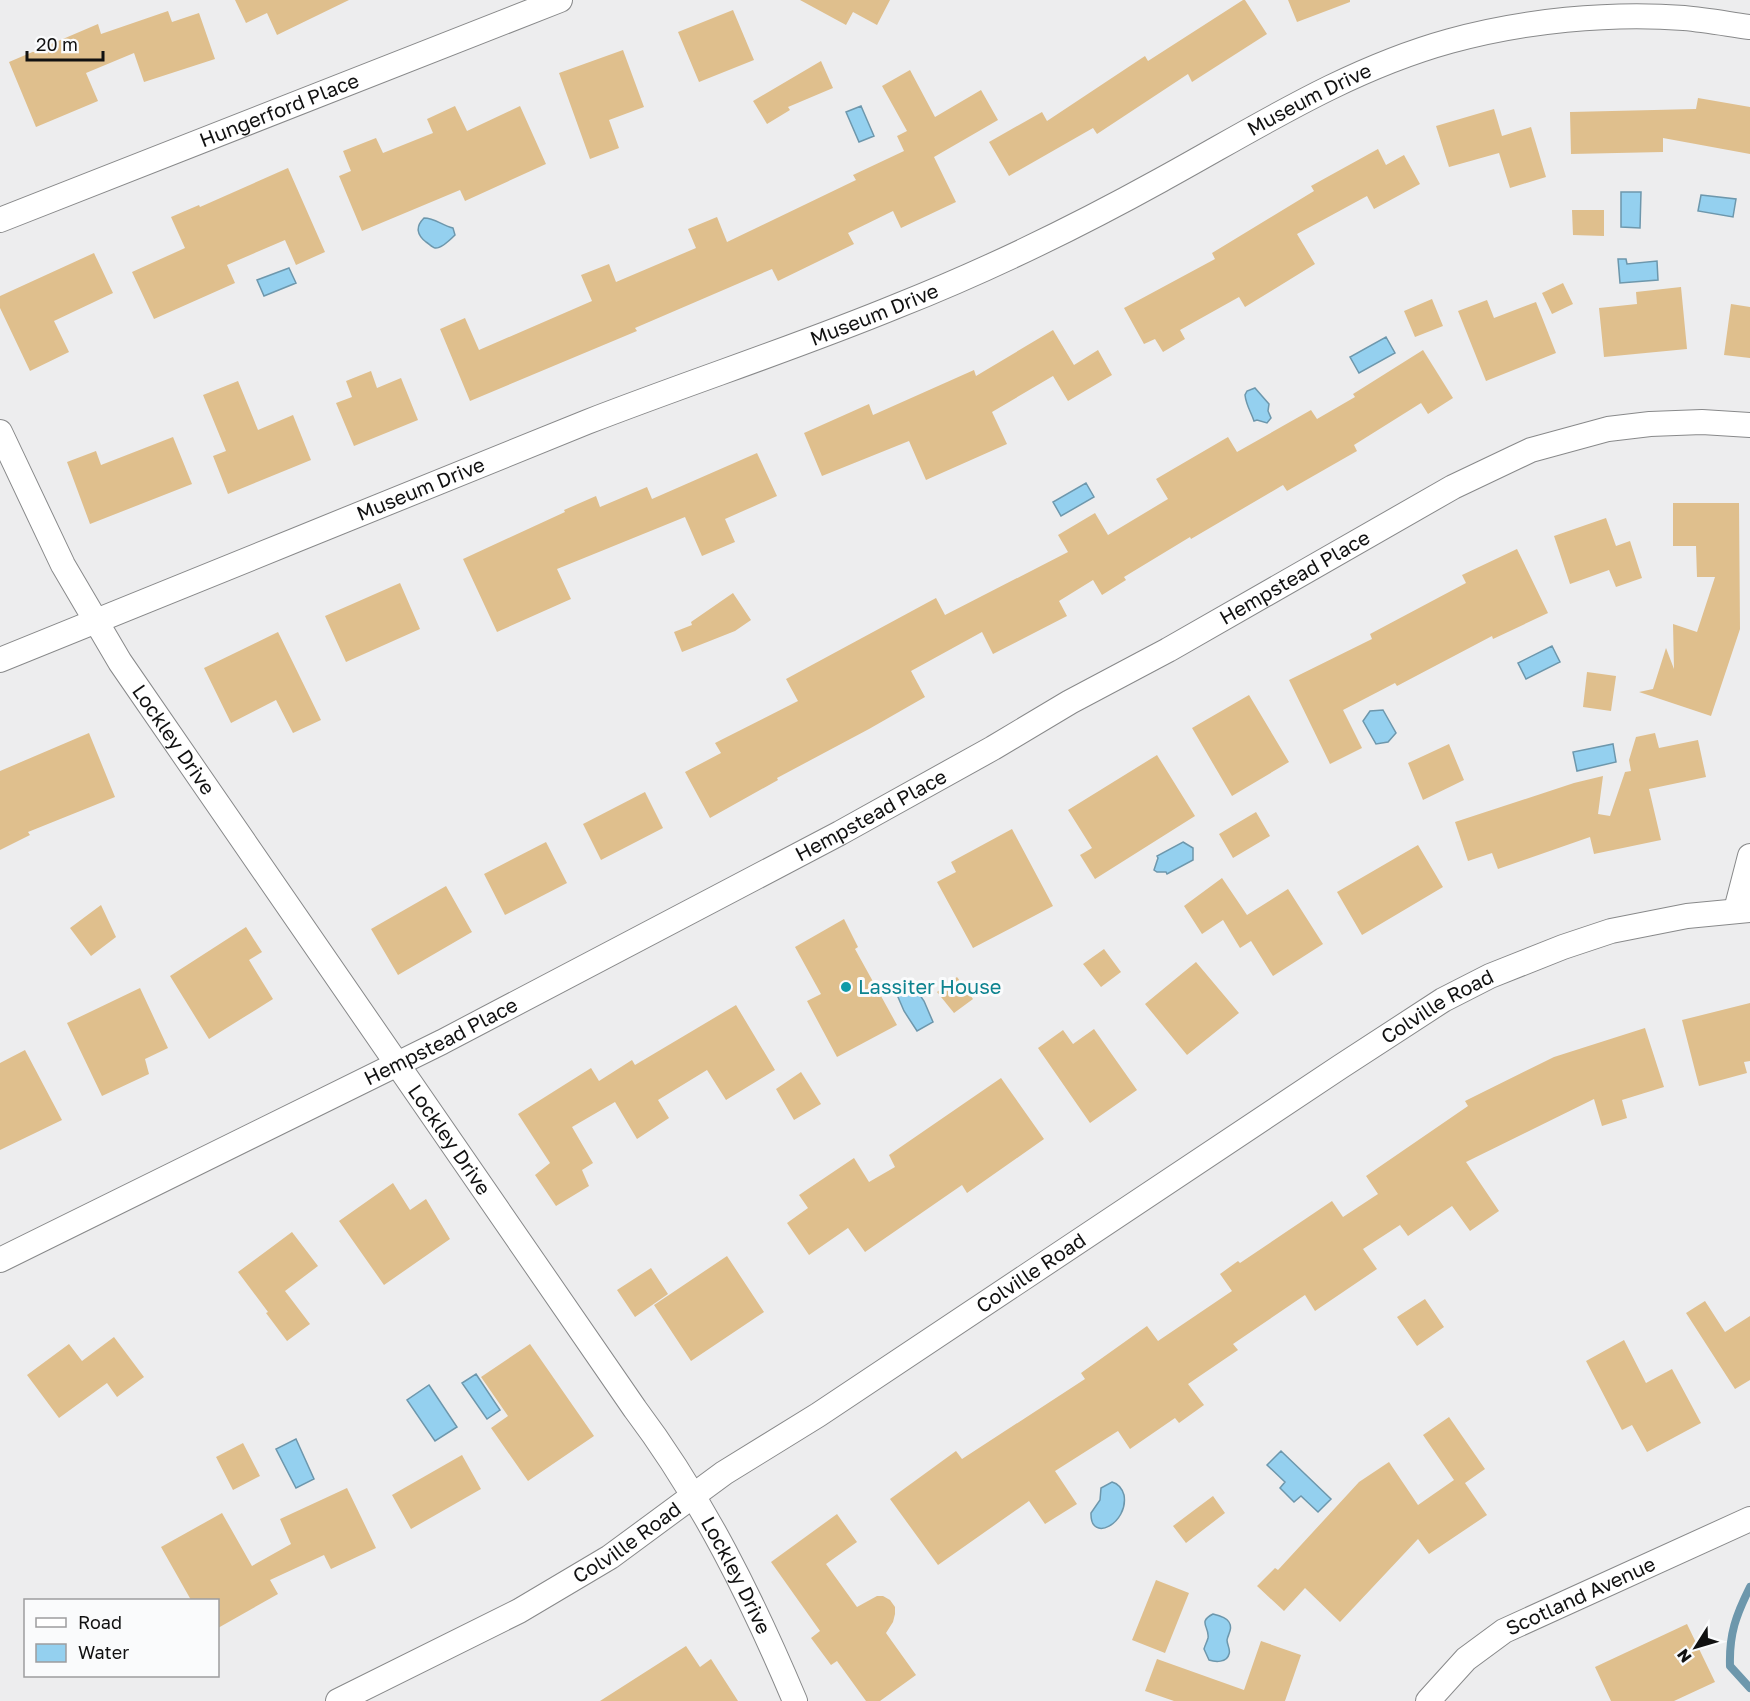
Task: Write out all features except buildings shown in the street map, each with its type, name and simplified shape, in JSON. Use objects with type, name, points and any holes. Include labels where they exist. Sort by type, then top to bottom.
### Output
[{"type":"street","name":"Hungerford Place","points":[[0,220],[560,0]]},
{"type":"street","name":"Museum Drive","points":[[0,660],[530,445],[897,306],[1000,262],[1166,177],[1282,111],[1392,59],[1453,40],[1540,23],[1592,18],[1683,18],[1750,27]]},
{"type":"street","name":"Hempstead Place","points":[[0,1260],[398,1064],[840,833],[993,748],[1070,702],[1168,650],[1453,487],[1522,454],[1608,429],[1650,424],[1702,422],[1750,425]]},
{"type":"street","name":"Lockley Drive","points":[[0,432],[63,565],[120,662],[666,1452],[694,1496],[720,1542],[767,1637],[795,1701]]},
{"type":"street","points":[[1743,910],[1750,855]]},
{"type":"street","name":"Colville Road","points":[[338,1701],[548,1595],[610,1557],[724,1473],[818,1414],[1443,1000],[1490,976],[1611,931],[1687,916],[1743,910]]},
{"type":"street","name":"Scotland Avenue","points":[[1428,1701],[1466,1659],[1504,1631],[1750,1519]]},
{"type":"water","points":[[861,106],[874,136],[859,142],[846,112]]},
{"type":"water","points":[[1621,192],[1641,192],[1640,228],[1621,227]]},
{"type":"water","points":[[1701,195],[1736,199],[1733,217],[1698,211]]},
{"type":"water","points":[[424,218],[453,228],[455,235],[440,247],[433,247],[419,234],[418,228]]},
{"type":"water","points":[[1618,259],[1626,259],[1627,264],[1657,261],[1658,280],[1620,283]]},
{"type":"water","points":[[289,268],[296,283],[264,296],[257,280]]},
{"type":"water","points":[[1386,337],[1395,353],[1359,373],[1350,357]]},
{"type":"water","points":[[1255,388],[1269,404],[1268,411],[1271,418],[1267,423],[1254,421],[1247,405],[1245,395],[1247,391]]},
{"type":"water","points":[[1086,483],[1094,497],[1061,516],[1053,502]]},
{"type":"water","points":[[1552,646],[1560,662],[1526,679],[1518,663]]},
{"type":"water","points":[[1383,710],[1396,733],[1388,742],[1376,744],[1363,721],[1370,711]]},
{"type":"water","points":[[1613,744],[1616,762],[1577,771],[1573,752]]},
{"type":"water","points":[[1183,842],[1193,848],[1193,860],[1167,874],[1154,870],[1157,856]]},
{"type":"water","points":[[911,982],[924,1001],[933,1022],[917,1031],[904,1011],[895,990]]},
{"type":"water","points":[[476,1374],[500,1410],[487,1419],[462,1383]]},
{"type":"water","points":[[429,1385],[457,1427],[435,1441],[407,1400]]},
{"type":"water","points":[[296,1439],[314,1479],[296,1488],[276,1449]]},
{"type":"water","points":[[1281,1451],[1331,1499],[1318,1512],[1301,1496],[1294,1502],[1280,1488],[1285,1482],[1267,1465]]},
{"type":"water","points":[[1112,1482],[1118,1485],[1124,1495],[1121,1514],[1109,1526],[1096,1527],[1092,1522],[1091,1513],[1100,1500],[1101,1488]]},
{"type":"water","points":[[1213,1614],[1226,1619],[1231,1627],[1227,1640],[1228,1657],[1220,1661],[1209,1660],[1204,1649],[1208,1638],[1205,1622]]},
{"type":"waterway","points":[[1750,1587],[1734,1625],[1730,1655],[1730,1666],[1750,1688]]},
{"type":"place","name":"Lassiter House","points":[[846,987]]}]
